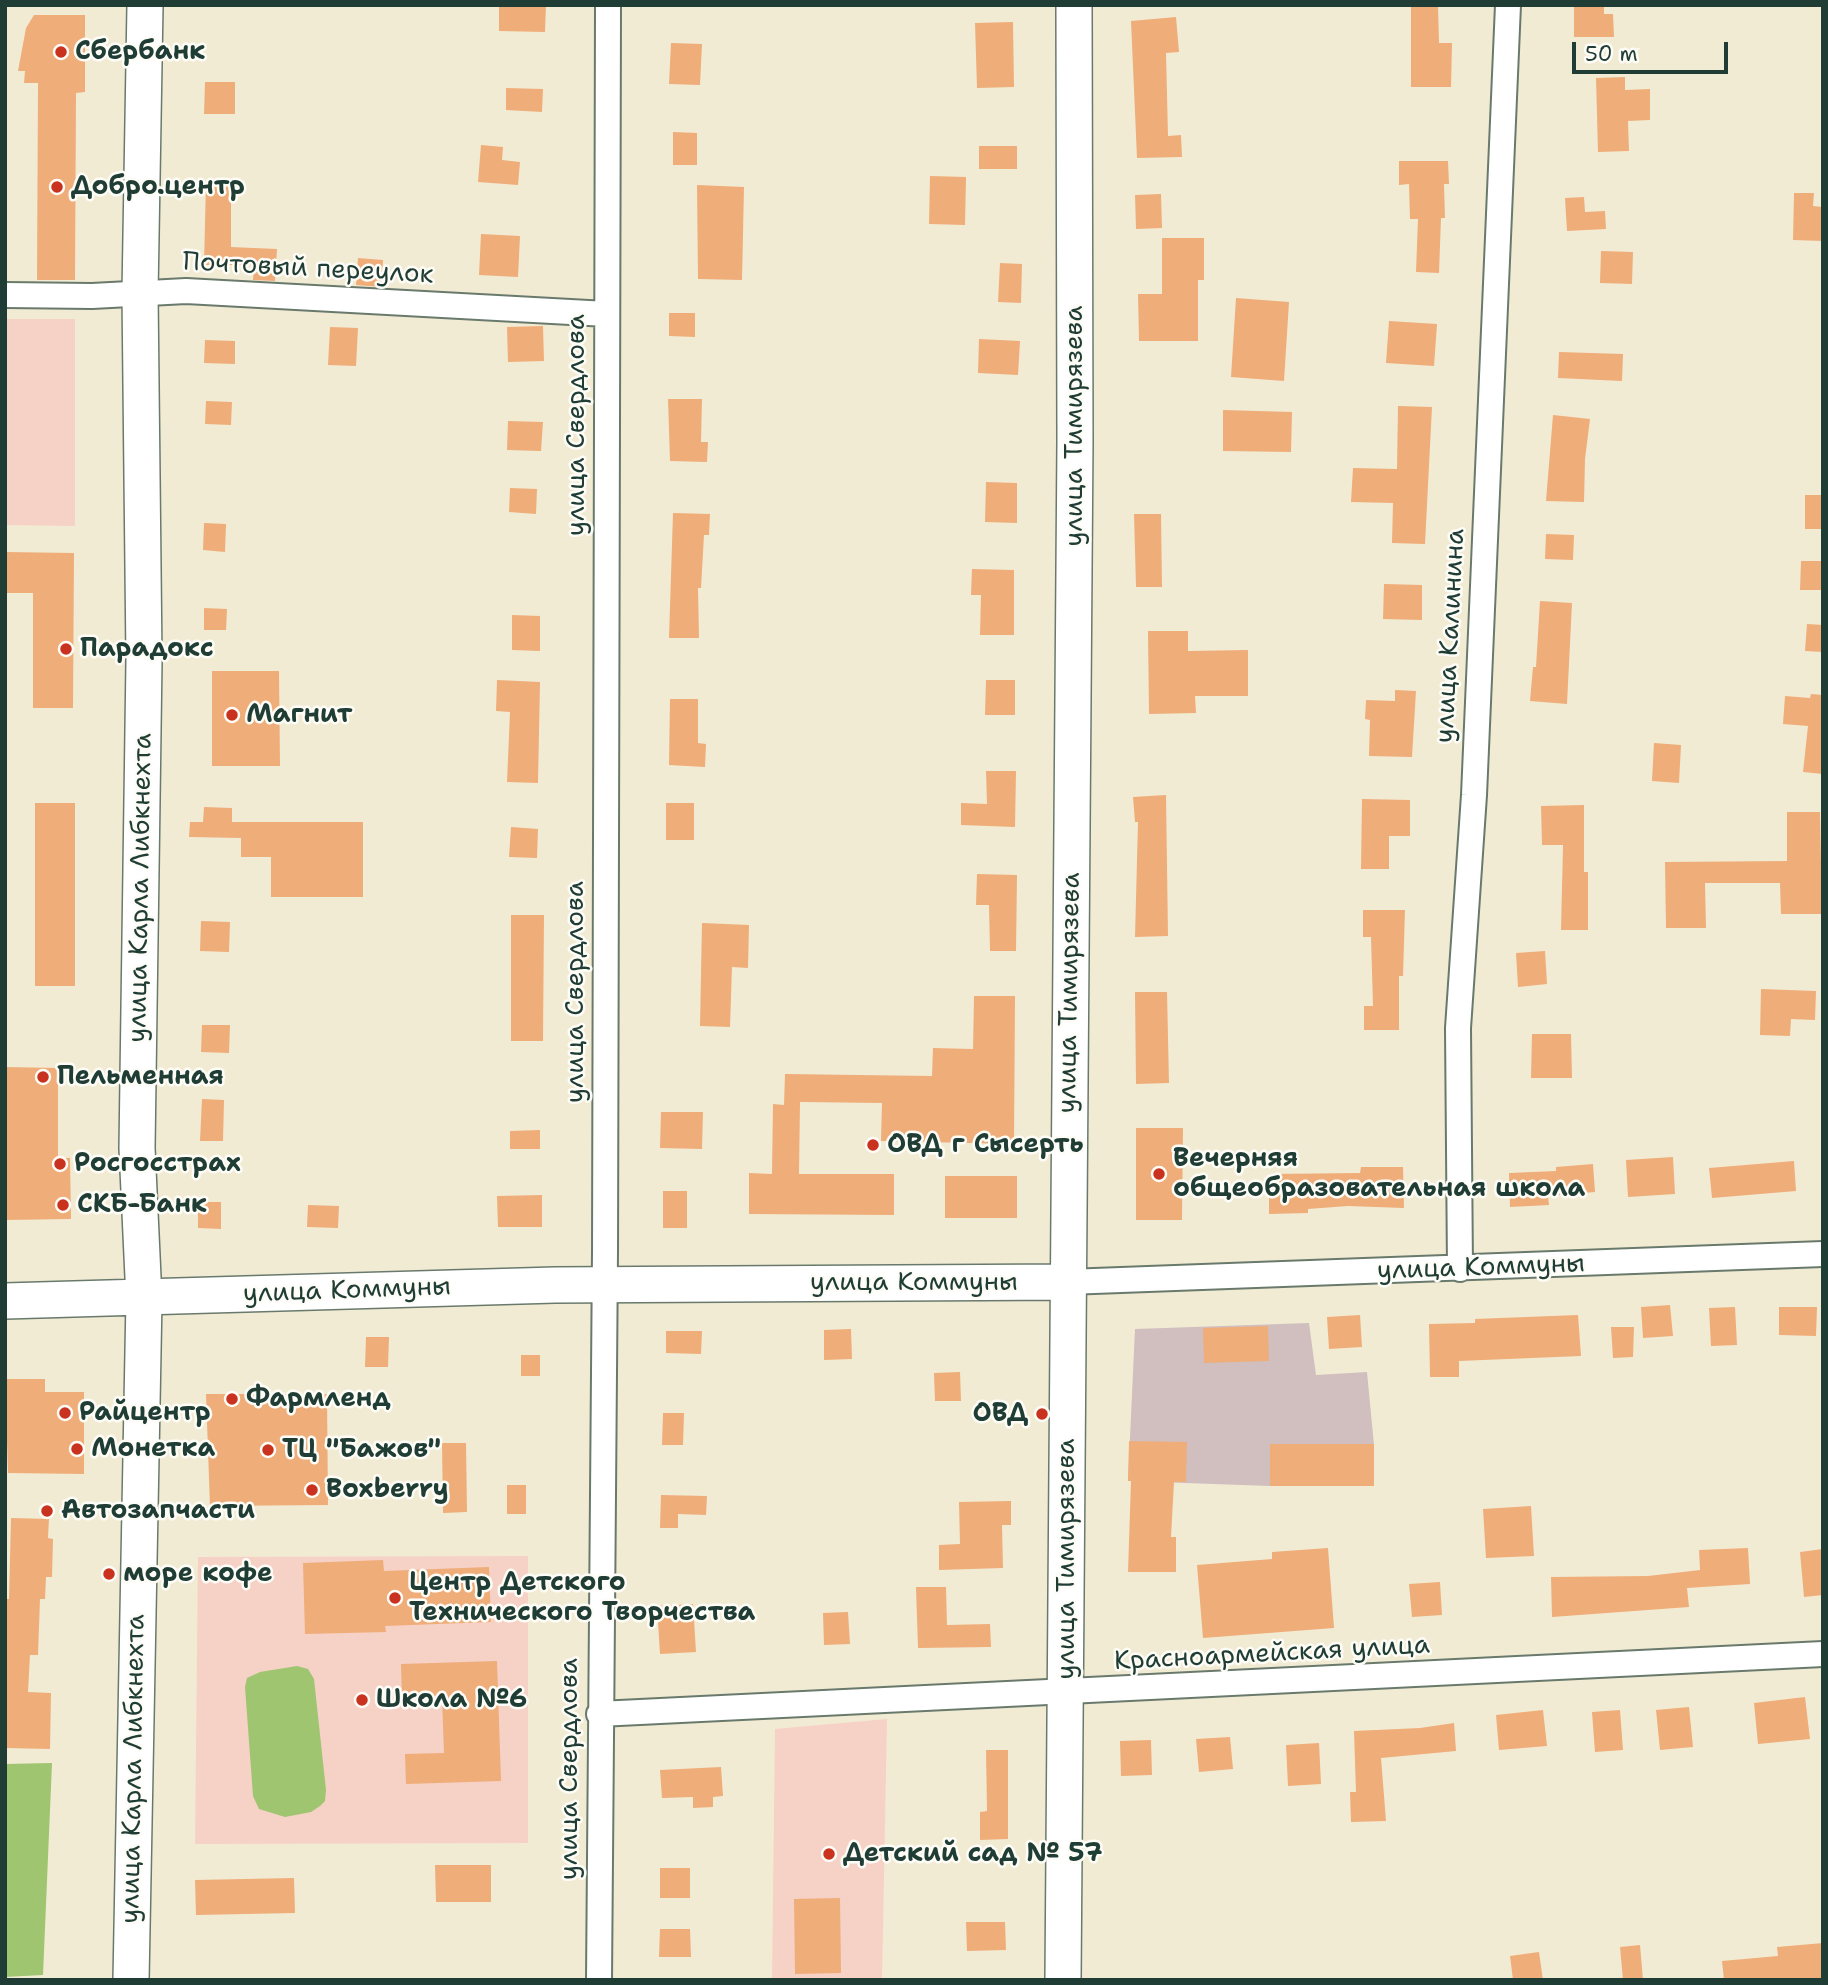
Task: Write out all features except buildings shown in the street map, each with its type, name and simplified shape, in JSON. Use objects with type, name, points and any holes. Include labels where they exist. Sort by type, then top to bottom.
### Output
[{"type":"street","name":"улица Карла Либкнехта","points":[[131,1980],[144,1299],[137,1147],[144,660],[140,293],[145,5]]},
{"type":"street","name":"улица Свердлова","points":[[599,1980],[608,5]]},
{"type":"street","name":"улица Тимирязева","points":[[1063,1980],[1075,454],[1074,5]]},
{"type":"street","name":"улица Калинина","points":[[1460,1269],[1458,1028],[1475,782],[1508,5]]},
{"type":"street","name":"Почтовый переулок","points":[[5,295],[186,291],[607,314]]},
{"type":"street","name":"улица Коммуны","points":[[5,1301],[604,1285],[1068,1282],[1823,1254]]},
{"type":"street","name":"Красноармейская улица","points":[[599,1714],[1823,1654]]},
{"type":"shaded area","points":[[5,319],[75,319],[75,526],[5,525]]},
{"type":"shaded area","points":[[1309,1323],[1316,1375],[1367,1372],[1374,1445],[1270,1486],[1128,1481],[1135,1329]]},
{"type":"shaded area","name":"Школа №6","points":[[528,1556],[528,1843],[195,1844],[198,1557]]},
{"type":"shaded area","name":"Детский сад № 57","points":[[887,1719],[882,1980],[772,1980],[775,1729]]},
{"type":"green space","points":[[297,1666],[308,1669],[314,1679],[326,1790],[325,1801],[311,1812],[285,1817],[259,1809],[253,1796],[245,1687],[247,1678],[260,1672]]},
{"type":"green space","points":[[52,1763],[43,1975],[5,1977],[5,1764]]},
{"type":"place","name":"Сбербанк","points":[[61,52]]},
{"type":"place","name":"Добро.центр","points":[[57,187]]},
{"type":"place","name":"Парадокс","points":[[66,649]]},
{"type":"place","name":"Магнит","points":[[232,715]]},
{"type":"place","name":"Пельменная","points":[[43,1077]]},
{"type":"place","name":"ОВД г Сысерть","points":[[873,1145]]},
{"type":"place","name":"Росгосстрах","points":[[60,1164]]},
{"type":"place","name":"Вечерняя общеобразовательная школа","points":[[1159,1174]]},
{"type":"place","name":"СКБ-Банк","points":[[63,1205]]},
{"type":"place","name":"Фармленд","points":[[232,1399]]},
{"type":"place","name":"Райцентр","points":[[65,1413]]},
{"type":"place","name":"ОВД","points":[[1042,1414]]},
{"type":"place","name":"Монетка","points":[[77,1449]]},
{"type":"place","name":"ТЦ \"Бажов\"","points":[[268,1450]]},
{"type":"place","name":"Boxberry","points":[[312,1490]]},
{"type":"place","name":"Автозапчасти","points":[[47,1511]]},
{"type":"place","name":"море кофе","points":[[109,1574]]},
{"type":"place","name":"Центр Детского Технического Творчества","points":[[395,1598]]},
{"type":"place","name":"Школа №6","points":[[362,1700]]},
{"type":"place","name":"Детский сад № 57","points":[[829,1854]]}]
